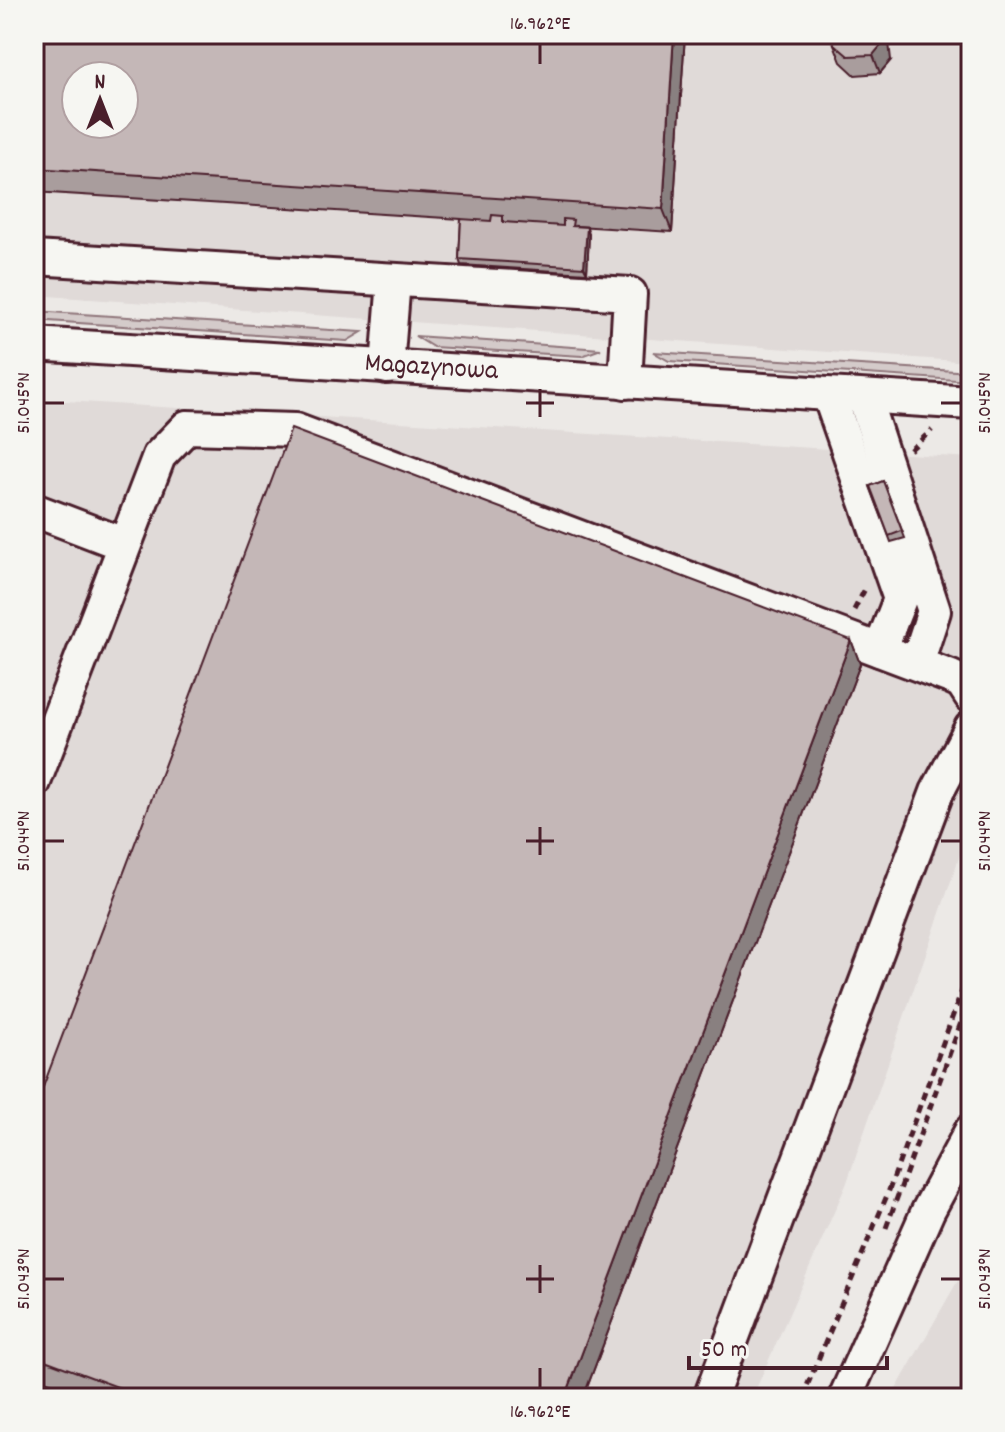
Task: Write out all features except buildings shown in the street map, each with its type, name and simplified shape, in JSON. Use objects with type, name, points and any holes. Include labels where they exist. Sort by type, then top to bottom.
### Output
[{"type":"street","points":[[34,258],[630,294],[625,382]]},
{"type":"street","points":[[387,367],[394,280]]},
{"type":"street","name":"Magazynowa","points":[[34,344],[971,403]]},
{"type":"street","points":[[829,395],[900,599],[880,650]]},
{"type":"street","points":[[864,397],[934,611],[917,663]]},
{"type":"street","points":[[34,782],[159,456],[187,427],[295,430],[917,663],[962,682],[971,696]]},
{"type":"street","points":[[34,510],[123,544]]},
{"type":"street","points":[[710,1398],[937,792],[971,728]]},
{"type":"street","points":[[845,1398],[928,1211],[971,1131]]},
{"type":"path","points":[[908,452],[939,424]]},
{"type":"path","points":[[842,618],[854,611],[873,574]]},
{"type":"path","points":[[802,1398],[888,1193],[971,966]]},
{"type":"path","points":[[885,1229],[971,995]]},
{"type":"shaded area","points":[[34,34],[971,34],[971,362],[34,295]]},
{"type":"shaded area","points":[[34,311],[362,332],[347,341],[34,320]]},
{"type":"shaded area","points":[[415,336],[601,349],[582,356],[433,347]]},
{"type":"shaded area","points":[[653,352],[971,372],[971,381],[669,361]]},
{"type":"shaded area","points":[[34,399],[971,458],[971,823],[846,1185],[752,1398],[34,1398]]},
{"type":"shaded area","points":[[971,1267],[971,1398],[891,1398],[957,1282]]}]
